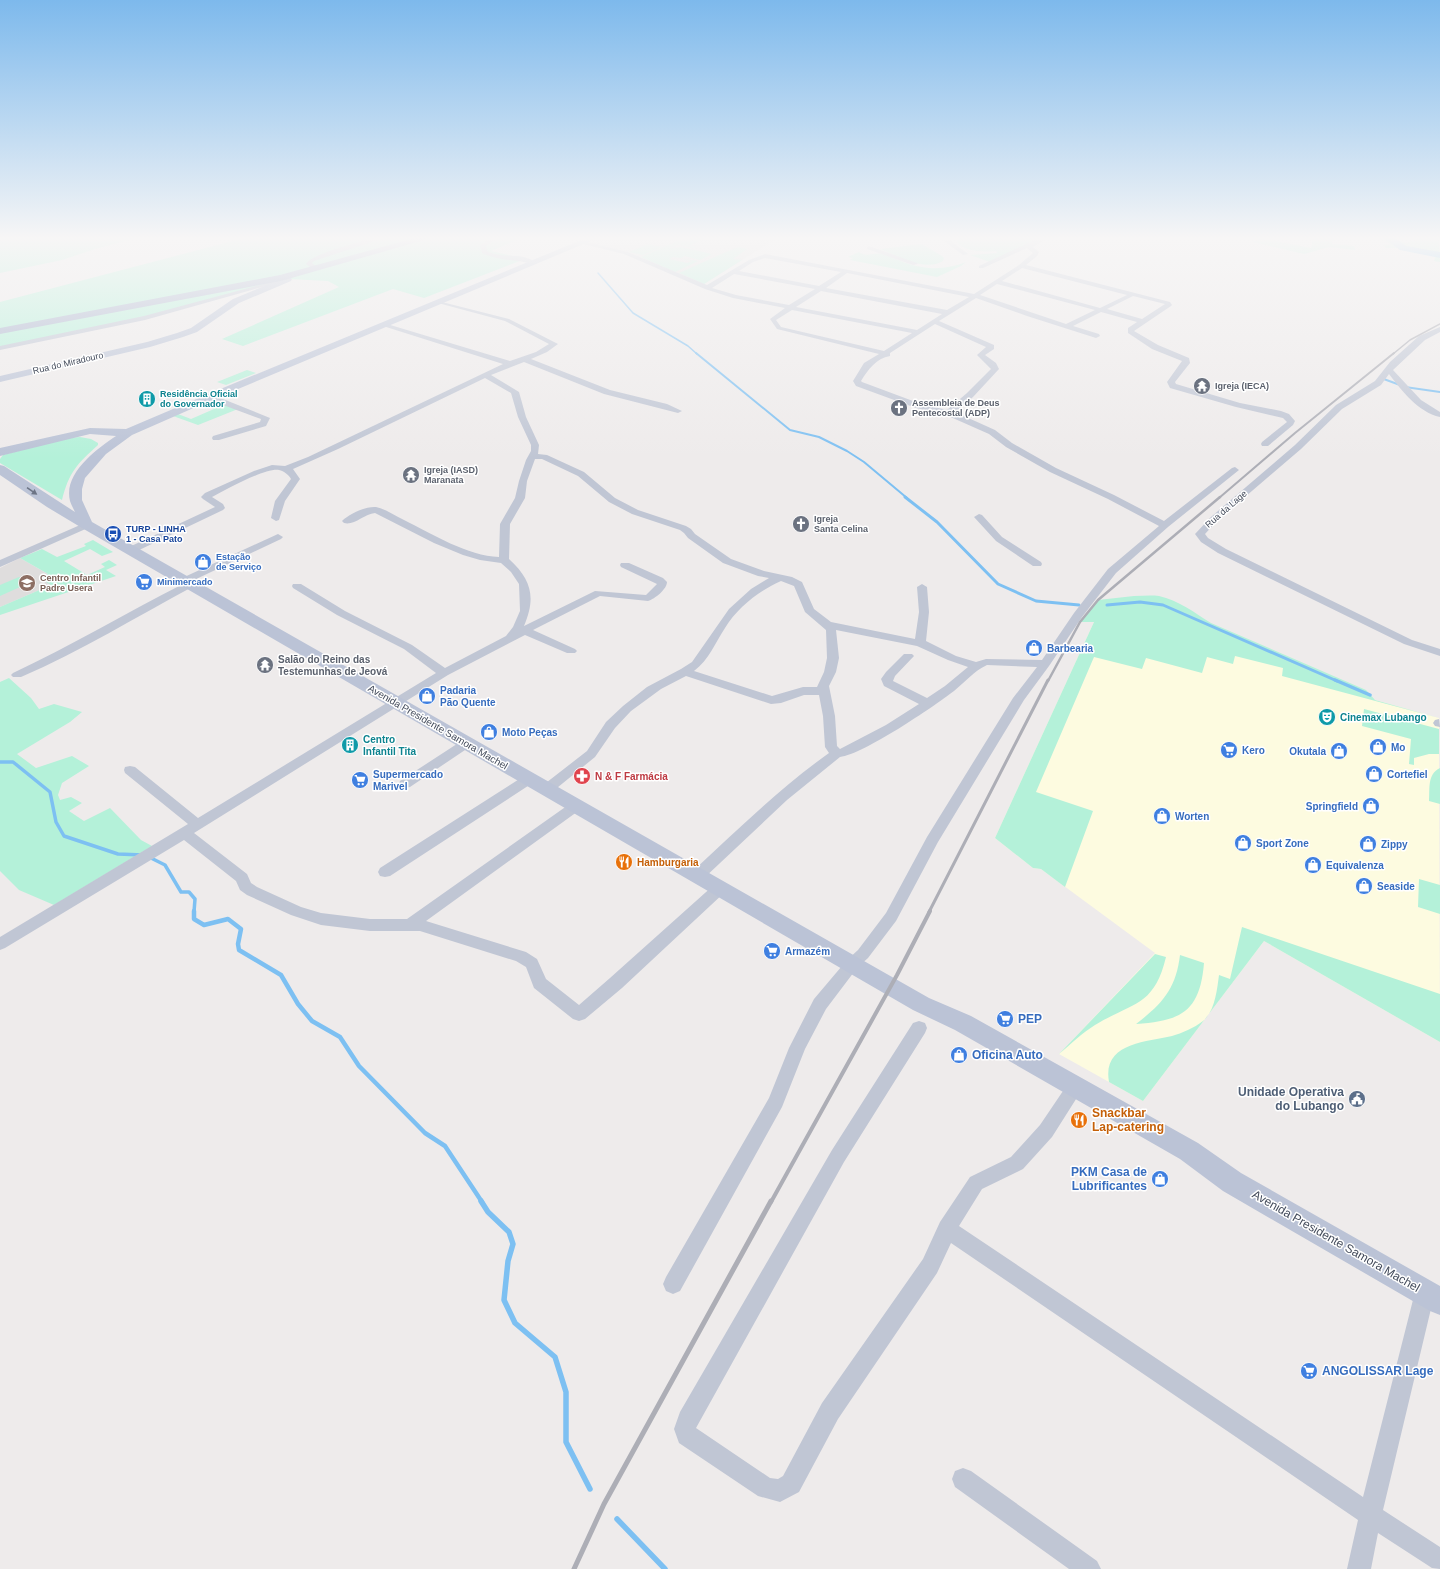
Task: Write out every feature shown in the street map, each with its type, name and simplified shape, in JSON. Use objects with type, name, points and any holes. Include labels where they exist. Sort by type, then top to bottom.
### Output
[{"type":"main road","points":[[0,331],[105,311]]},
{"type":"main road","name":"Rua do Miradouro","points":[[0,378],[150,344],[180,335],[198,327],[222,311]]},
{"type":"main road","points":[[87,525],[76,500],[76,489],[79,477],[93,460],[113,443],[128,433],[210,397],[418,311]]},
{"type":"main road","points":[[0,452],[90,431],[128,433]]},
{"type":"main road","points":[[72,436],[95,436],[113,443]]},
{"type":"main road","name":"Avenida Presidente Samora Machel","points":[[0,469],[87,525],[909,997],[926,1020],[958,1030],[1184,1162],[1232,1182]]},
{"type":"main road","name":"Avenida Presidente Samora Machel","points":[[926,1020],[963,1023],[1189,1151],[1232,1182],[1432,1296]]},
{"type":"street","points":[[0,348],[145,318],[168,311]]},
{"type":"street","points":[[131,550],[220,508],[220,506],[206,497],[208,495],[265,470],[277,468],[286,469],[328,452],[396,419],[423,404],[554,344],[507,320],[474,311]]},
{"type":"street","points":[[786,311],[773,319],[779,328],[887,354]]},
{"type":"street","points":[[814,311],[918,332]]},
{"type":"street","points":[[946,311],[950,312]]},
{"type":"street","points":[[1018,311],[1096,336]]},
{"type":"street","points":[[1068,326],[1098,311]]},
{"type":"street","points":[[1106,311],[1142,321]]},
{"type":"street","points":[[1161,311],[1130,329],[1130,332],[1155,347],[1186,360],[1186,363],[1171,382],[1172,386],[1239,406],[1278,413],[1290,418],[1290,423],[1265,444]]},
{"type":"street","points":[[950,312],[887,354],[867,365],[857,381],[859,384],[920,406],[949,413],[992,432],[1009,445],[1053,470],[1111,497],[1165,525]]},
{"type":"street","points":[[935,322],[991,347],[981,355],[993,365],[995,369],[970,395],[949,413]]},
{"type":"street","points":[[385,325],[511,364]]},
{"type":"street","name":"Rua da Lage","points":[[1440,329],[1422,338],[1389,370],[1378,383],[1339,407],[1298,447],[1214,519],[1200,534],[1204,540],[1222,552],[1408,642],[1440,653]]},
{"type":"street","points":[[524,359],[607,392],[646,401],[678,411]]},
{"type":"street","points":[[1389,370],[1401,386],[1428,410],[1440,415]]},
{"type":"street","points":[[486,375],[515,392],[522,417],[535,445],[535,451],[523,481],[520,498],[505,524],[504,560]]},
{"type":"street","points":[[210,397],[266,418],[263,424],[216,438]]},
{"type":"street","points":[[532,456],[544,457],[581,474],[612,500],[635,512],[683,528],[688,531],[691,536],[726,561],[762,574],[788,579],[798,584],[813,615],[828,625],[920,643],[945,655],[976,666]]},
{"type":"street","points":[[276,518],[280,501],[296,479],[286,469]]},
{"type":"street","points":[[673,1284],[776,1102],[797,1048],[820,1004],[860,969],[863,954],[891,917],[932,841],[1019,698],[1045,664],[1078,615],[1112,572],[1165,525],[1235,470]]},
{"type":"street","points":[[347,521],[366,511],[375,510],[425,534],[480,557],[495,561],[504,560],[515,570],[524,584],[525,611],[518,628],[508,640]]},
{"type":"street","points":[[979,517],[999,539],[1037,564]]},
{"type":"street","points":[[0,564],[87,525]]},
{"type":"street","points":[[17,675],[57,657],[98,635],[187,582],[278,537]]},
{"type":"street","points":[[0,944],[198,825],[444,673],[569,607],[599,593],[648,598],[662,585],[662,582],[659,580],[625,565]]},
{"type":"street","points":[[547,789],[590,754],[597,747],[614,722],[651,690],[685,672],[700,659],[721,626],[734,610],[754,591],[779,578]]},
{"type":"street","points":[[298,586],[342,613],[408,646],[444,673]]},
{"type":"street","points":[[920,643],[924,612],[922,587]]},
{"type":"street","points":[[828,625],[831,630],[833,658],[830,672],[823,686],[829,716],[831,747],[833,751],[842,754],[890,728],[949,689],[976,666],[986,662],[1045,664]]},
{"type":"street","points":[[526,631],[571,651]]},
{"type":"street","points":[[908,656],[890,674],[887,679],[888,683],[927,703]]},
{"type":"street","points":[[685,672],[710,678],[721,684],[771,700],[780,699],[803,690],[824,691]]},
{"type":"street","points":[[405,784],[467,743]]},
{"type":"street","points":[[698,875],[781,797],[809,773],[837,753]]},
{"type":"street","points":[[130,770],[198,825]]},
{"type":"street","points":[[385,872],[529,779]]},
{"type":"street","points":[[411,924],[576,806]]},
{"type":"street","points":[[185,832],[242,878],[245,886],[252,891],[296,911],[341,922],[370,925],[420,925],[521,956],[532,963],[540,983],[579,1014],[616,983],[720,888]]},
{"type":"street","points":[[926,1020],[838,1156],[688,1420],[685,1429],[687,1435],[766,1488],[780,1491],[791,1484],[830,1411],[930,1266],[947,1229],[976,1183],[1017,1163],[1046,1131],[1069,1096]]},
{"type":"street","points":[[947,1229],[1370,1515],[1440,1560]]},
{"type":"street","points":[[1359,1569],[1370,1515],[1432,1296]]},
{"type":"street","points":[[963,1480],[1090,1569]]},
{"type":"shaded area","name":"Centro Infantil Padre Usera","points":[[20,558],[58,580],[51,585],[0,607],[0,568]]},
{"type":"shaded area","points":[[1139,616],[1375,700],[1439,718],[1440,1042],[1264,941],[1143,1101],[1059,1054],[1155,953],[1041,869],[1033,868],[995,838],[1094,622]]},
{"type":"green space","points":[[0,311],[172,311],[0,348]]},
{"type":"green space","points":[[285,311],[335,311],[243,346],[222,339]]},
{"type":"green space","points":[[247,370],[256,373],[226,385],[217,382]]},
{"type":"green space","points":[[219,403],[238,409],[198,425],[173,416],[178,414],[191,419],[214,409],[209,407]]},
{"type":"green space","points":[[80,437],[91,439],[98,443],[98,445],[79,463],[71,475],[62,500],[0,463],[0,459],[3,455],[68,438]]},
{"type":"green space","points":[[93,540],[113,552],[102,556],[90,549],[64,561],[87,575],[105,567],[101,564],[109,560],[117,565],[106,570],[116,576],[0,615],[0,607],[51,585],[40,578],[48,574],[20,558],[42,549],[57,557],[86,546],[84,544]]},
{"type":"green space","points":[[19,577],[29,583],[0,596],[0,585]]},
{"type":"green space","points":[[1134,596],[1159,596],[1173,600],[1211,623],[1366,690],[1375,700],[1439,718],[1282,676],[1283,668],[1235,656],[1233,664],[1207,657],[1202,673],[1146,658],[1142,669],[1094,657],[1036,792],[1093,811],[1065,887],[1041,869],[1033,868],[995,838],[1094,622],[1080,622],[1098,600]]},
{"type":"green space","points":[[9,678],[31,698],[39,709],[54,704],[82,712],[70,722],[17,754],[36,768],[72,756],[89,766],[62,783],[58,795],[60,800],[71,797],[82,803],[69,811],[84,821],[110,808],[141,840],[152,846],[54,905],[19,890],[0,871],[0,682]]},
{"type":"green space","points":[[1364,709],[1439,729],[1439,754],[1429,754],[1414,758],[1414,765],[1409,764],[1411,739],[1362,726]]},
{"type":"green space","points":[[1440,768],[1440,804],[1429,801],[1429,787],[1433,774]]},
{"type":"green space","points":[[1419,879],[1440,885],[1440,914],[1418,907]]},
{"type":"green space","points":[[1242,927],[1440,994],[1440,1042],[1264,941],[1209,1014],[1215,1000],[1219,975],[1230,979]]},
{"type":"green space","points":[[1155,954],[1166,957],[1161,973],[1155,985],[1148,994],[1131,1007],[1090,1028],[1059,1054]]},
{"type":"green space","points":[[1180,955],[1204,963],[1202,979],[1193,1003],[1177,1016],[1165,1020],[1136,1024],[1153,1010],[1166,995],[1175,977]]},
{"type":"green space","points":[[1205,1019],[1143,1101],[1109,1082],[1109,1069],[1112,1059],[1119,1052],[1138,1043],[1172,1036],[1188,1030]]},
{"type":"waterway","points":[[631,311],[688,346],[697,354]]},
{"type":"waterway","points":[[696,353],[790,430],[819,437],[847,451],[864,462],[907,498]]},
{"type":"waterway","points":[[1381,378],[1400,385]]},
{"type":"waterway","points":[[1405,387],[1440,392]]},
{"type":"waterway","points":[[905,497],[937,522],[998,584],[1036,601],[1079,605]]},
{"type":"waterway","points":[[1107,605],[1140,602],[1163,605],[1337,681]]},
{"type":"waterway","points":[[1335,680],[1370,695]]},
{"type":"waterway","points":[[0,762],[13,762],[50,792],[56,822],[64,836],[118,854],[143,855]]},
{"type":"waterway","points":[[149,857],[165,865],[181,892],[189,892],[195,899],[194,912]]},
{"type":"waterway","points":[[194,912],[194,919],[204,925],[228,919],[241,929],[238,944],[239,950],[281,975],[298,1004],[312,1021],[340,1037],[359,1066],[425,1133],[445,1146],[482,1202]]},
{"type":"waterway","points":[[481,1201],[488,1212],[509,1232],[513,1244],[508,1261],[504,1300],[515,1323],[555,1357],[566,1392],[566,1442],[590,1489]]},
{"type":"waterway","points":[[617,1519],[665,1569]]},
{"type":"railway","points":[[1393,354],[1410,340],[1440,324]]},
{"type":"railway","points":[[1219,498],[1295,433],[1394,353]]},
{"type":"railway","points":[[1048,681],[1080,622],[1098,600],[1220,497]]},
{"type":"railway","points":[[929,912],[1048,680]]},
{"type":"railway","points":[[771,1202],[897,975],[930,911]]},
{"type":"railway","points":[[574,1569],[604,1504],[771,1201]]},
{"type":"place","name":"Igreja (IECA)","points":[[1202,386]]},
{"type":"place","name":"Residência Oficial do Governador","points":[[147,399]]},
{"type":"place","name":"Assembleia de Deus Pentecostal (ADP)","points":[[899,408]]},
{"type":"place","name":"Igreja (IASD) Maranata","points":[[411,475]]},
{"type":"place","name":"Igreja Santa Celina","points":[[801,524]]},
{"type":"place","name":"TURP - LINHA 1 - Casa Pato","points":[[113,534]]},
{"type":"place","name":"Estação de Serviço","points":[[203,562]]},
{"type":"place","name":"Minimercado","points":[[144,582]]},
{"type":"place","name":"Centro Infantil Padre Usera","points":[[27,583]]},
{"type":"place","name":"Barbearia","points":[[1034,648]]},
{"type":"place","name":"Salão do Reino das Testemunhas de Jeová","points":[[265,665]]},
{"type":"place","name":"Padaria Pão Quente","points":[[427,696]]},
{"type":"place","name":"Cinemax Lubango","points":[[1327,717]]},
{"type":"place","name":"Moto Peças","points":[[489,732]]},
{"type":"place","name":"Centro Infantil Tita","points":[[350,745]]},
{"type":"place","name":"Mo","points":[[1378,747]]},
{"type":"place","name":"Kero","points":[[1229,750]]},
{"type":"place","name":"Okutala","points":[[1339,751]]},
{"type":"place","name":"Cortefiel","points":[[1374,774]]},
{"type":"place","name":"N & F Farmácia","points":[[582,776]]},
{"type":"place","name":"Supermercado Marivel","points":[[360,780]]},
{"type":"place","name":"Springfield","points":[[1371,806]]},
{"type":"place","name":"Worten","points":[[1162,816]]},
{"type":"place","name":"Sport Zone","points":[[1243,843]]},
{"type":"place","name":"Zippy","points":[[1368,844]]},
{"type":"place","name":"Hamburgaria","points":[[624,862]]},
{"type":"place","name":"Equivalenza","points":[[1313,865]]},
{"type":"place","name":"Seaside","points":[[1364,886]]},
{"type":"place","name":"Armazém","points":[[772,951]]},
{"type":"place","name":"PEP","points":[[1005,1019]]},
{"type":"place","name":"Oficina Auto","points":[[959,1055]]},
{"type":"place","name":"Unidade Operativa do Lubango","points":[[1357,1099]]},
{"type":"place","name":"Snackbar Lap-catering","points":[[1079,1120]]},
{"type":"place","name":"PKM Casa de Lubrificantes","points":[[1160,1179]]},
{"type":"place","name":"ANGOLISSAR Lage","points":[[1309,1371]]}]
